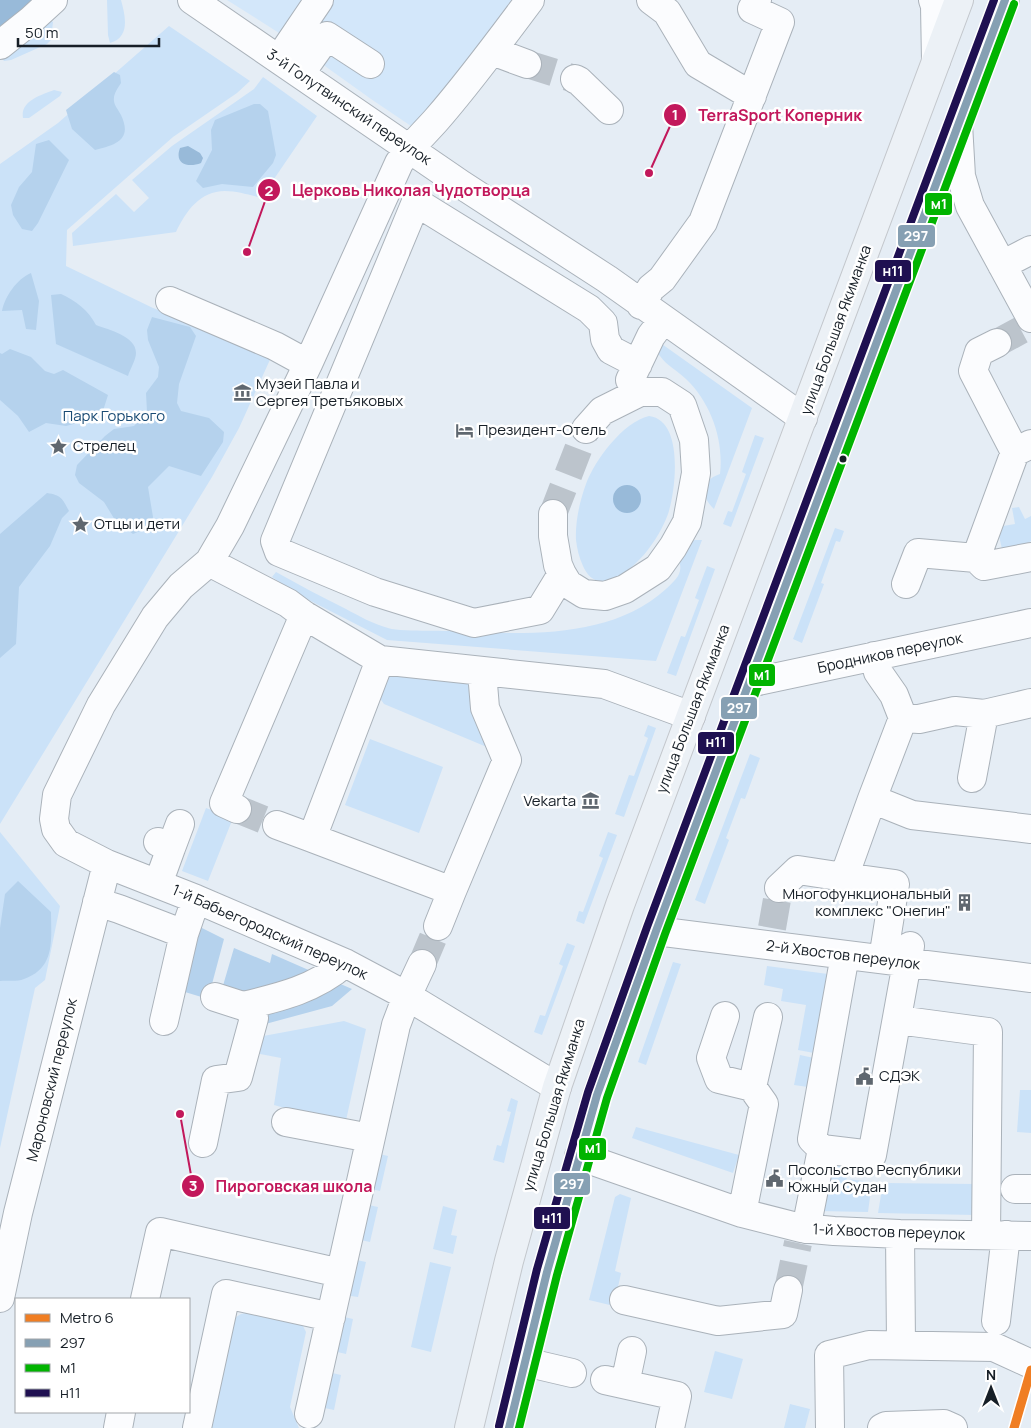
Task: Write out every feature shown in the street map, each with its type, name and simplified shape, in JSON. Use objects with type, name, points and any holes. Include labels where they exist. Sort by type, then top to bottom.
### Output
[{"type":"main road","points":[[936,63],[959,0]]},
{"type":"main road","points":[[510,1428],[547,1272],[597,1095],[656,931],[1002,10]]},
{"type":"main road","name":"улица Большая Якиманка","points":[[469,1428],[509,1261],[557,1086],[620,906],[936,63]]},
{"type":"street","points":[[0,45],[53,0]]},
{"type":"street","name":"3-й Голутвинский переулок","points":[[192,0],[462,185],[606,280],[803,418]]},
{"type":"street","points":[[289,66],[319,0]]},
{"type":"street","points":[[530,0],[492,51],[436,120],[408,148],[398,163],[308,364],[230,526],[210,562],[288,603],[304,615],[380,660],[604,684],[691,716]]},
{"type":"street","points":[[651,0],[667,12],[698,64],[752,96]]},
{"type":"street","points":[[621,400],[651,336],[651,288],[662,280],[703,222],[780,22],[752,9],[757,0]]},
{"type":"street","name":"улица Большая Якиманка","points":[[933,0],[935,6],[936,63]]},
{"type":"street","points":[[1002,10],[1018,0]]},
{"type":"street","points":[[289,66],[327,36],[370,64]]},
{"type":"street","points":[[492,51],[527,64]]},
{"type":"street","points":[[574,79],[580,80],[609,110]]},
{"type":"street","points":[[958,124],[961,176],[970,206],[1002,265],[1028,324]]},
{"type":"street","points":[[447,221],[462,185]]},
{"type":"street","points":[[562,574],[540,610],[474,623],[375,592],[279,552],[275,541],[416,202],[589,309],[603,323],[605,339],[611,350],[638,364]]},
{"type":"street","points":[[1002,265],[1031,250]]},
{"type":"street","points":[[170,301],[276,346],[308,364]]},
{"type":"street","points":[[976,558],[1023,448],[973,371],[979,352],[997,342]]},
{"type":"street","points":[[553,514],[553,536],[558,565],[568,584],[584,594],[605,596],[626,590],[658,568],[687,522],[696,473],[694,440],[682,405],[662,392],[640,392],[602,411],[586,428]]},
{"type":"street","points":[[260,588],[279,552]]},
{"type":"street","points":[[906,584],[918,553],[976,558],[984,566],[1031,557]]},
{"type":"street","name":"1-й Бабьегородский переулок","points":[[210,562],[181,586],[156,617],[101,705],[57,795],[54,819],[56,829],[66,843],[107,864],[196,899],[345,962],[557,1086]]},
{"type":"street","points":[[237,809],[224,803],[304,615]]},
{"type":"street","name":"Бродников переулок","points":[[749,683],[1031,623]]},
{"type":"street","points":[[844,877],[903,718],[894,695],[878,672],[874,656]]},
{"type":"street","points":[[312,838],[380,660]]},
{"type":"street","points":[[438,926],[506,760],[486,708],[482,672]]},
{"type":"street","points":[[903,718],[919,719],[955,711],[984,714],[1031,704]]},
{"type":"street","points":[[972,778],[984,714]]},
{"type":"street","points":[[872,799],[912,815],[1031,829]]},
{"type":"street","points":[[277,826],[452,891]]},
{"type":"street","name":"Мароновский переулок","points":[[0,1298],[18,1213],[107,864]]},
{"type":"street","points":[[779,888],[798,870],[895,884],[901,955],[898,1020],[872,1155],[822,1149],[812,1139],[845,955]]},
{"type":"street","points":[[164,1021],[184,934],[196,899]]},
{"type":"street","points":[[97,902],[184,934]]},
{"type":"street","name":"2-й Хвостов переулок","points":[[656,931],[771,937],[845,955],[901,955],[1031,978]]},
{"type":"street","points":[[243,1006],[290,995],[329,977],[345,962]]},
{"type":"street","points":[[309,1414],[396,1025],[406,996],[422,964]]},
{"type":"street","points":[[203,1143],[216,1080],[238,1077],[254,1018],[251,1010],[215,997]]},
{"type":"street","points":[[725,1016],[711,1058],[719,1079],[752,1086],[764,1104],[742,1213]]},
{"type":"street","points":[[752,1086],[768,1017]]},
{"type":"street","points":[[898,1020],[988,1032],[1008,1235],[996,1321]]},
{"type":"street","points":[[286,1122],[370,1138]]},
{"type":"street","points":[[802,1234],[822,1149]]},
{"type":"street","name":"1-й Хвостов переулок","points":[[579,1156],[802,1234],[1008,1235]]},
{"type":"street","points":[[145,1298],[160,1232],[340,1273]]},
{"type":"street","points":[[900,1234],[901,1344]]},
{"type":"street","points":[[624,1300],[718,1321],[783,1314],[788,1290]]},
{"type":"street","points":[[197,1428],[226,1294],[330,1317]]},
{"type":"street","points":[[830,1428],[829,1355],[869,1345],[901,1344],[994,1347],[1031,1364]]},
{"type":"street","points":[[632,1351],[615,1382],[677,1396],[670,1428]]},
{"type":"street","points":[[525,1362],[572,1373]]},
{"type":"street","points":[[118,1428],[121,1413]]},
{"type":"street","points":[[882,1428],[886,1426],[944,1424],[953,1428]]},
{"type":"shaded area","points":[[0,0],[38,0],[0,35]]},
{"type":"shaded area","points":[[227,0],[517,0],[417,125],[411,126],[276,31]]},
{"type":"shaded area","points":[[114,72],[120,75],[121,83],[115,94],[114,103],[121,115],[125,130],[120,140],[95,150],[72,129],[66,110]]},
{"type":"shaded area","points":[[254,104],[260,104],[268,111],[276,155],[273,163],[253,187],[222,184],[203,188],[196,181],[212,150],[211,130],[215,120]]},
{"type":"shaded area","points":[[49,140],[69,160],[38,223],[32,231],[22,229],[13,215],[11,205],[19,187],[32,172],[36,144]]},
{"type":"shaded area","points":[[188,146],[200,153],[203,158],[201,163],[187,165],[181,161],[179,158],[180,148]]},
{"type":"shaded area","points":[[31,273],[39,301],[36,330],[26,329],[22,310],[2,311],[12,289],[21,279]]},
{"type":"shaded area","points":[[61,294],[81,306],[96,325],[121,334],[132,342],[135,347],[136,356],[128,376],[56,344],[51,295]]},
{"type":"shaded area","points":[[152,317],[190,327],[196,336],[179,384],[177,403],[181,411],[209,418],[224,432],[223,442],[201,476],[169,466],[148,487],[153,517],[151,526],[133,534],[115,520],[104,502],[79,483],[75,475],[77,465],[105,436],[114,429],[134,426],[147,412],[146,393],[158,377],[159,367],[148,340],[147,330]]},
{"type":"shaded area","points":[[10,349],[31,357],[45,371],[54,374],[63,370],[108,395],[102,414],[93,419],[66,426],[46,423],[29,432],[18,416],[0,400],[0,353],[2,354]]},
{"type":"shaded area","points":[[627,485],[637,489],[641,499],[637,509],[627,513],[617,509],[613,499],[617,489]]},
{"type":"shaded area","points":[[47,493],[61,498],[69,511],[62,518],[50,546],[19,587],[16,644],[0,658],[0,534]]},
{"type":"shaded area","points":[[18,881],[51,912],[51,942],[47,960],[42,968],[21,980],[0,981],[0,928],[5,894]]},
{"type":"shaded area","points":[[200,927],[224,939],[208,999],[185,992]]},
{"type":"shaded area","points":[[234,948],[270,963],[272,954],[352,989],[332,1006],[258,1026],[267,1018],[266,1006],[222,989]]},
{"type":"green space","points":[[107,0],[121,0],[125,19],[124,31],[121,36],[110,43],[108,35]]},
{"type":"green space","points":[[50,20],[53,22],[51,40],[47,44],[11,60],[4,61],[1,57]]},
{"type":"green space","name":"Парк Горького","points":[[169,26],[250,81],[237,93],[173,137],[67,230],[66,266],[153,308],[273,353],[239,428],[212,477],[0,824],[0,164],[58,123]]},
{"type":"green space","points":[[263,77],[317,116],[261,198],[225,191],[208,194],[189,210],[176,232],[73,246],[72,233],[116,194],[134,212],[149,198],[132,180],[172,146],[254,89]]},
{"type":"green space","points":[[54,90],[62,92],[60,96],[29,118],[23,118],[23,112],[28,103]]},
{"type":"green space","points":[[659,342],[752,408],[714,509],[706,499],[705,489],[709,480],[720,474],[721,461],[718,435],[709,411],[695,389],[666,363],[658,353]]},
{"type":"green space","points":[[649,416],[660,420],[668,430],[673,442],[675,474],[668,514],[652,545],[635,564],[626,572],[616,577],[605,581],[597,581],[591,578],[585,569],[576,543],[577,519],[584,490],[590,474],[611,443],[629,426]]},
{"type":"green space","points":[[755,435],[764,438],[731,527],[723,524],[728,511],[732,512],[746,474],[742,472]]},
{"type":"green space","points":[[1019,507],[1025,519],[1031,516],[1031,541],[1025,545],[1002,549],[997,527],[1015,524],[1012,508]]},
{"type":"green space","points":[[835,528],[844,531],[840,542],[836,541],[821,583],[824,584],[802,643],[793,639]]},
{"type":"green space","points":[[702,540],[656,661],[387,640],[297,594],[272,577],[276,572],[366,620],[394,629],[504,633],[562,631],[591,626],[618,618],[643,606],[675,580],[680,570],[679,561],[689,542]]},
{"type":"green space","points":[[707,566],[715,569],[676,676],[667,673],[681,636],[685,637],[699,600],[695,598]]},
{"type":"green space","points":[[400,673],[471,680],[494,750],[384,704],[379,697],[386,676]]},
{"type":"green space","points":[[648,725],[656,728],[624,817],[615,814],[629,775],[634,776],[648,738],[644,736]]},
{"type":"green space","points":[[370,739],[443,767],[419,833],[345,805]]},
{"type":"green space","points":[[750,754],[760,758],[745,799],[741,798],[726,838],[729,840],[705,904],[695,900]]},
{"type":"green space","points":[[206,808],[233,818],[208,881],[182,871]]},
{"type":"green space","points":[[0,832],[60,906],[45,980],[35,988],[0,1148]]},
{"type":"green space","points":[[608,832],[617,835],[584,924],[576,921],[579,911],[583,912],[603,858],[599,856]]},
{"type":"green space","points":[[567,943],[575,946],[542,1035],[534,1032],[540,1015],[545,1016],[563,966],[559,964]]},
{"type":"green space","points":[[673,962],[681,964],[646,1065],[638,1062]]},
{"type":"green space","points":[[767,966],[828,974],[814,1053],[798,1050],[806,1005],[781,1001],[783,989],[764,985]]},
{"type":"green space","points":[[344,1021],[366,1029],[345,1125],[274,1105],[281,1058],[255,1053],[258,1037]]},
{"type":"green space","points":[[800,1055],[814,1058],[808,1087],[794,1085]]},
{"type":"green space","points":[[1020,1090],[1031,1090],[1031,1133],[1017,1132]]},
{"type":"green space","points":[[511,1098],[518,1101],[504,1163],[493,1160],[497,1145],[501,1146],[511,1112],[507,1111]]},
{"type":"green space","points":[[636,1127],[739,1155],[733,1173],[632,1138]]},
{"type":"green space","points":[[375,1153],[388,1156],[380,1191],[367,1188]]},
{"type":"green space","points":[[828,1159],[841,1162],[842,1170],[847,1179],[872,1182],[868,1212],[818,1211]]},
{"type":"green space","points":[[883,1183],[976,1184],[975,1215],[878,1213]]},
{"type":"green space","points":[[620,1194],[631,1198],[615,1271],[621,1273],[614,1306],[589,1300],[615,1197]]},
{"type":"green space","points":[[364,1204],[378,1207],[370,1242],[356,1239]]},
{"type":"green space","points":[[443,1206],[457,1210],[451,1235],[457,1236],[453,1254],[433,1249]]},
{"type":"green space","points":[[352,1259],[366,1262],[358,1297],[344,1295]]},
{"type":"green space","points":[[430,1262],[451,1267],[431,1352],[411,1347]]},
{"type":"green space","points":[[251,1312],[302,1324],[306,1332],[290,1407],[299,1428],[205,1428],[233,1319],[241,1314]]},
{"type":"green space","points":[[340,1316],[353,1319],[346,1354],[333,1351]]},
{"type":"green space","points":[[715,1351],[743,1359],[732,1399],[704,1392]]},
{"type":"green space","points":[[328,1372],[341,1375],[334,1410],[320,1407]]},
{"type":"green space","points":[[790,1404],[810,1409],[805,1428],[784,1428]]},
{"type":"tunnel","points":[[527,64],[575,79]]},
{"type":"tunnel","points":[[997,343],[1021,330]]},
{"type":"tunnel","points":[[553,514],[586,429]]},
{"type":"tunnel","points":[[237,809],[277,825]]},
{"type":"tunnel","points":[[772,928],[779,888]]},
{"type":"tunnel","points":[[422,964],[438,926]]},
{"type":"tunnel","points":[[788,1290],[798,1243]]},
{"type":"metro line","name":"6","points":[[1014,1428],[1031,1370]]},
{"type":"transit line","name":"н11","points":[[499,1426],[537,1269],[588,1092],[647,927],[994,0]]},
{"type":"transit line","name":"297","points":[[509,1428],[547,1272],[597,1095],[656,931],[1005,0]]},
{"type":"transit line","name":"м1","points":[[519,1428],[557,1275],[607,1098],[665,934],[1014,4]]},
{"type":"place","name":"TerraSport Коперник","points":[[649,173]]},
{"type":"place","name":"Церковь Николая Чудотворца","points":[[247,252]]},
{"type":"place","name":"Музей Павла и Сергея Третьяковых","points":[[242,393]]},
{"type":"place","name":"Президент-Отель","points":[[464,430]]},
{"type":"place","name":"Стрелец","points":[[59,446]]},
{"type":"place","name":"Отцы и дети","points":[[80,524]]},
{"type":"place","name":"Vekarta","points":[[590,801]]},
{"type":"place","name":"Многофункциональный комплекс \"Онегин\"","points":[[965,903]]},
{"type":"place","name":"СДЭК","points":[[865,1076]]},
{"type":"place","name":"Пироговская школа","points":[[180,1114]]},
{"type":"place","name":"Посольство Республики Южный Судан","points":[[774,1179]]}]
